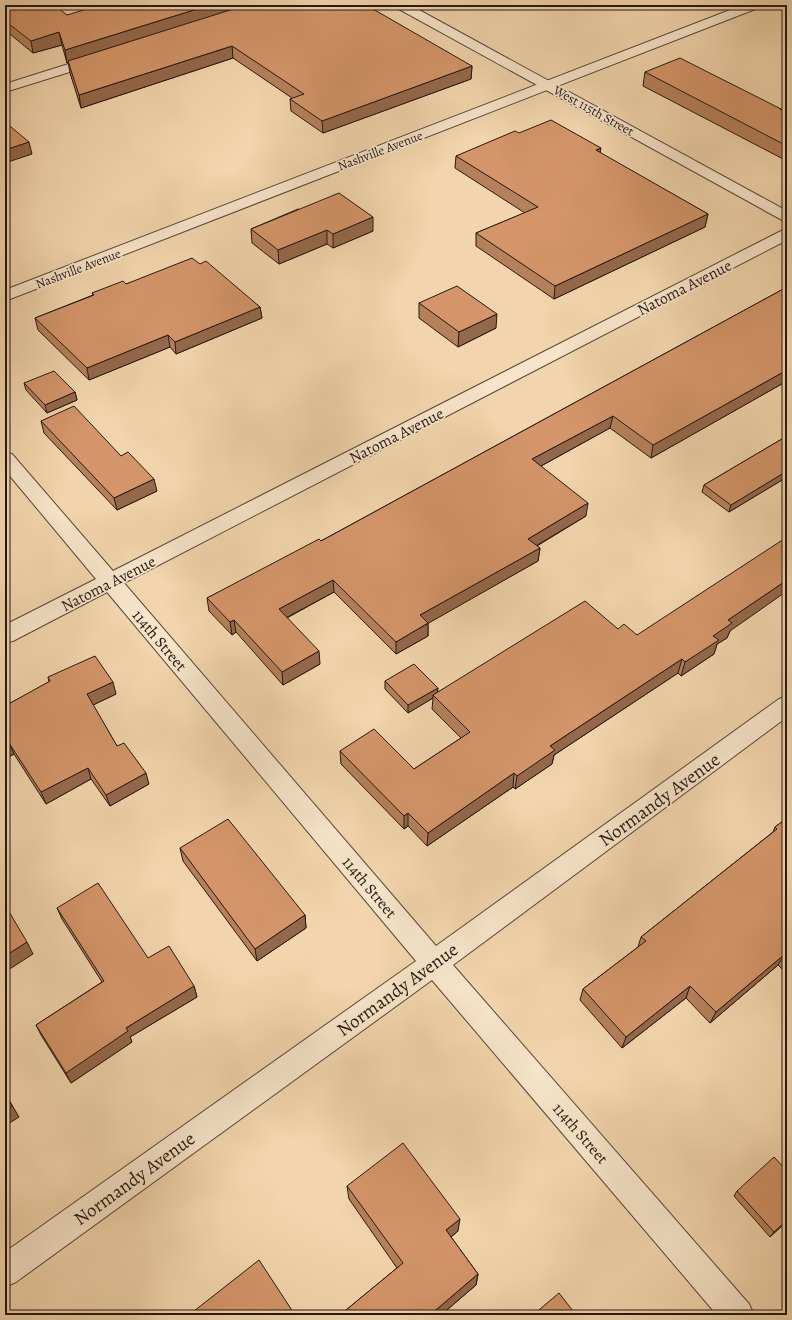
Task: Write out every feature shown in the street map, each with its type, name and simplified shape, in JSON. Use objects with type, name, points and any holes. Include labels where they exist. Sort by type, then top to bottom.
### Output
[{"type":"street","name":"West 115th Street","points":[[401,5],[787,217]]},
{"type":"street","name":"Nashville Avenue","points":[[5,296],[754,5]]},
{"type":"street","points":[[5,88],[110,55]]},
{"type":"street","name":"Natoma Avenue","points":[[5,635],[111,582],[787,234]]},
{"type":"street","name":"114th Street","points":[[5,458],[434,963],[738,1315]]},
{"type":"street","name":"Normandy Avenue","points":[[5,1271],[434,963],[787,705]]},
{"type":"building","points":[[5,5],[54,5],[67,15],[100,5],[210,5],[65,50],[59,32],[31,41],[5,21]]},
{"type":"building","points":[[246,5],[366,5],[472,66],[322,121],[290,99],[304,94],[232,46],[79,95],[68,61]]},
{"type":"building","points":[[680,58],[787,113],[787,146],[645,72]]},
{"type":"building","points":[[551,120],[601,148],[596,150],[708,214],[555,286],[476,233],[538,207],[456,156],[515,131],[519,133]]},
{"type":"building","points":[[5,122],[29,142],[5,150]]},
{"type":"building","points":[[339,193],[373,217],[333,234],[327,230],[278,250],[251,229]]},
{"type":"building","points":[[192,258],[200,264],[206,261],[260,307],[175,342],[168,335],[87,368],[35,318],[94,295],[92,293],[123,281],[126,284]]},
{"type":"building","points":[[457,286],[497,314],[459,332],[419,303]]},
{"type":"building","points":[[787,287],[787,370],[653,445],[613,416],[532,459],[588,503],[528,539],[540,548],[420,615],[428,623],[396,642],[333,580],[279,609],[319,651],[282,672],[234,620],[230,622],[207,598],[319,539],[321,541]]},
{"type":"building","points":[[54,371],[75,392],[45,405],[24,383]]},
{"type":"building","points":[[74,406],[121,456],[128,452],[154,479],[114,498],[41,421]]},
{"type":"building","points":[[787,436],[787,471],[731,505],[704,485]]},
{"type":"building","points":[[787,537],[787,580],[728,620],[732,623],[713,636],[719,640],[685,662],[682,659],[550,746],[555,750],[517,776],[514,773],[428,833],[408,813],[404,816],[340,751],[374,729],[414,769],[470,732],[433,695],[585,601],[618,629],[624,624],[637,635]]},
{"type":"building","points":[[95,656],[113,682],[87,694],[117,746],[124,743],[146,773],[106,795],[88,768],[41,792],[9,743],[5,745],[5,706],[50,681],[48,677]]},
{"type":"building","points":[[414,664],[438,688],[408,705],[385,681]]},
{"type":"building","points":[[787,818],[787,956],[785,954],[716,1012],[690,986],[626,1037],[583,989],[646,941],[641,937],[777,829],[775,827]]},
{"type":"building","points":[[228,819],[305,915],[255,949],[180,848]]},
{"type":"building","points":[[98,883],[148,958],[169,946],[194,986],[126,1028],[128,1031],[66,1073],[36,1025],[104,981],[57,908]]},
{"type":"building","points":[[5,905],[27,942],[5,956]]},
{"type":"building","points":[[5,1094],[12,1106],[5,1111]]},
{"type":"building","points":[[403,1143],[460,1219],[446,1230],[478,1274],[430,1315],[340,1315],[403,1263],[347,1186]]},
{"type":"building","points":[[774,1157],[787,1171],[787,1220],[774,1232],[737,1191]]},
{"type":"building","points":[[259,1260],[295,1315],[189,1315]]},
{"type":"building","points":[[559,1293],[576,1315],[533,1315]]}]
